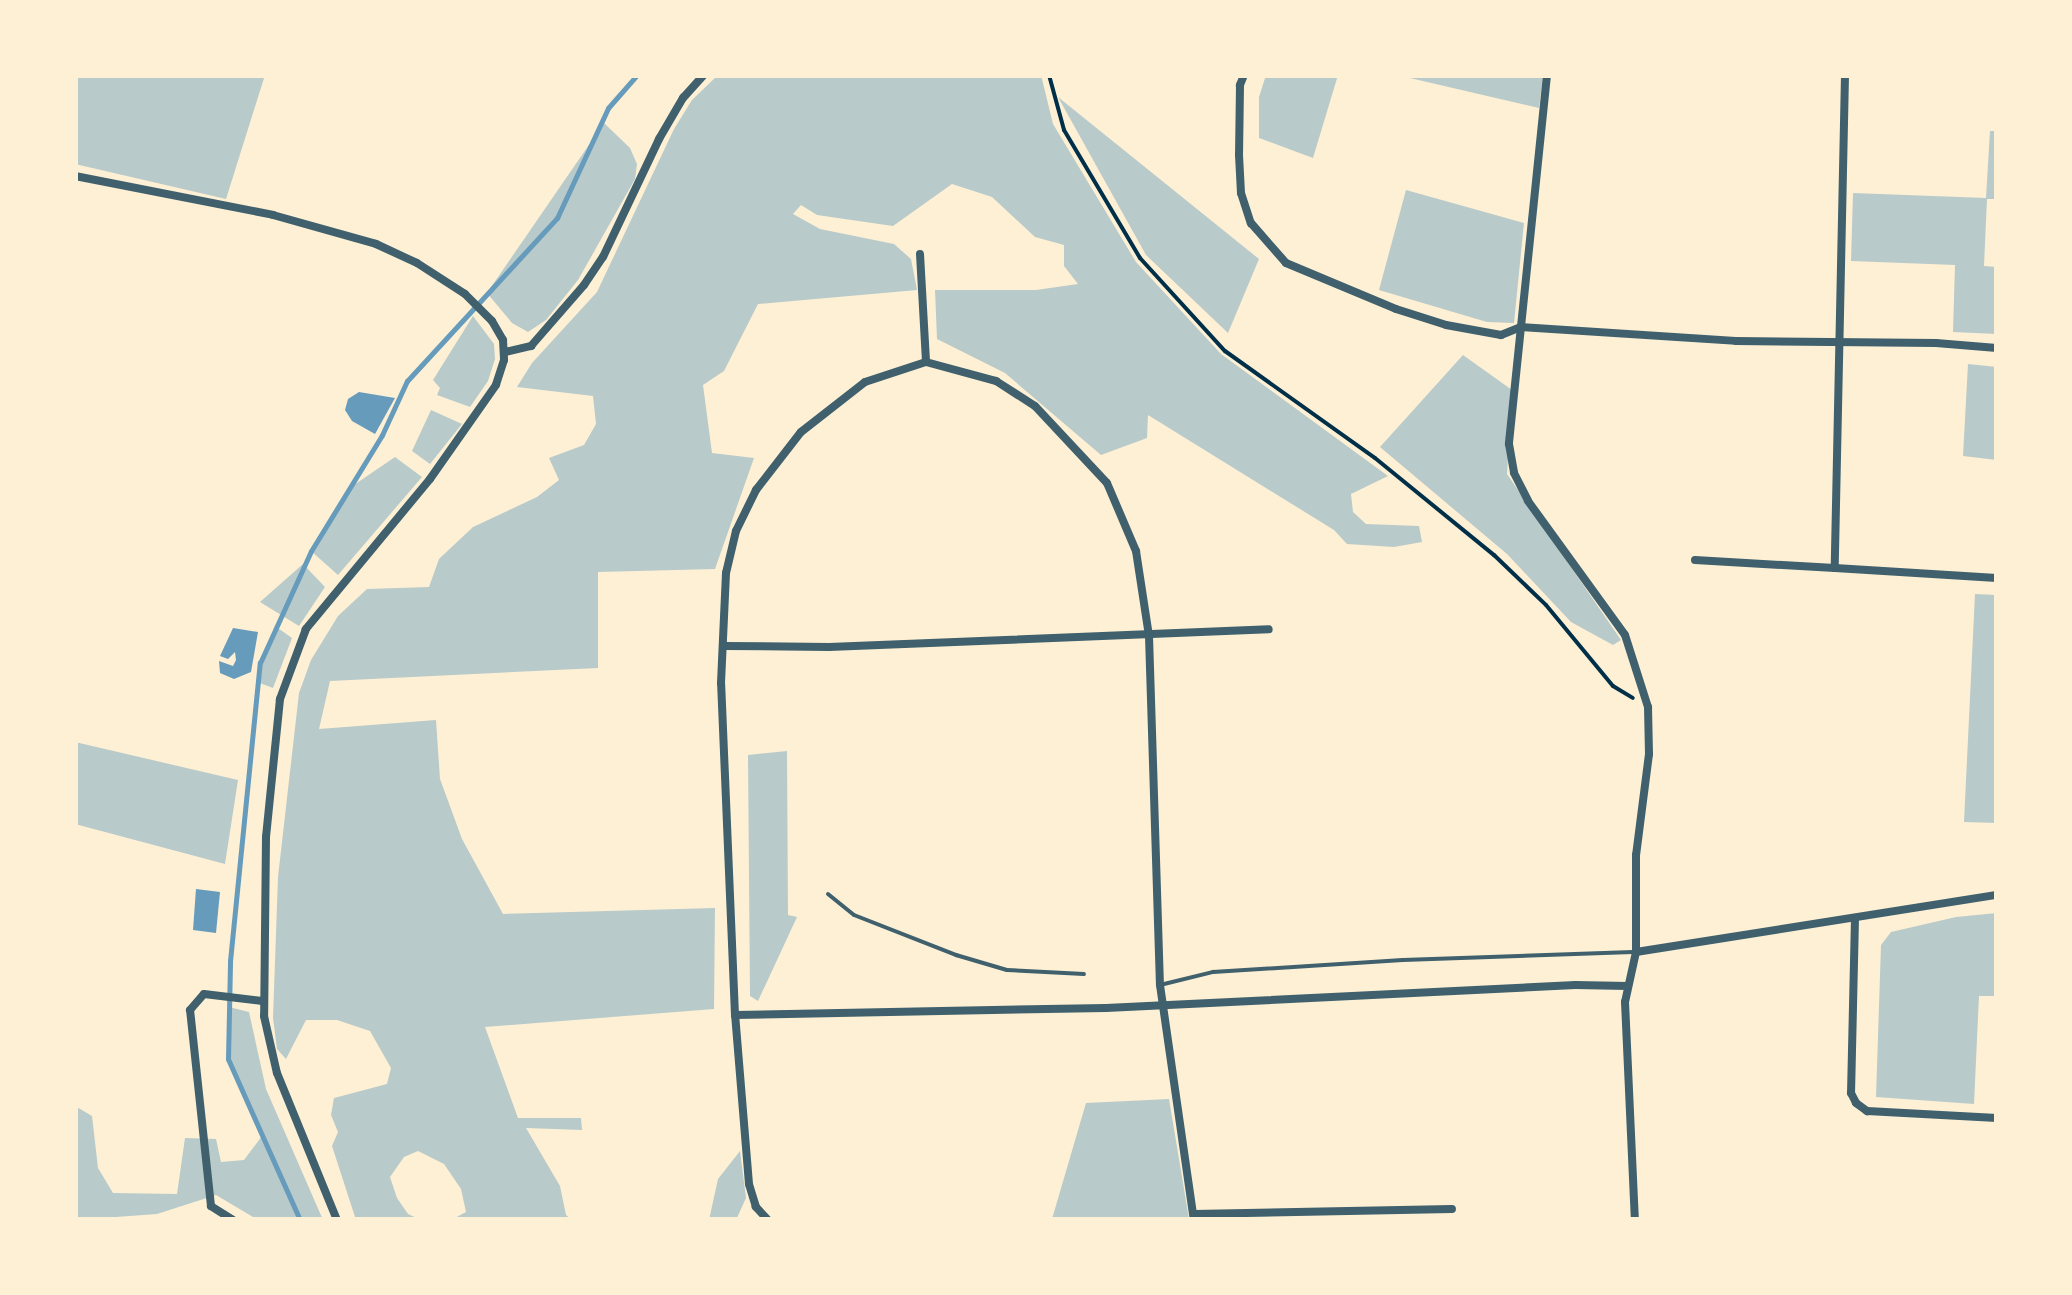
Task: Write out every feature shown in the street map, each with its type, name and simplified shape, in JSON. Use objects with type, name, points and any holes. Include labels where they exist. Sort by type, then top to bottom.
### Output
[{"type":"street","points":[[505,352],[531,346],[584,285],[603,257],[675,112],[704,75]]},
{"type":"street","points":[[1244,75],[1240,85],[1241,193],[1251,223],[1286,263],[1316,279],[1446,325],[1501,335],[1522,327],[1997,348]]},
{"type":"street","points":[[1548,75],[1510,444],[1514,473],[1528,501],[1625,636],[1648,707],[1650,754],[1636,855],[1636,952],[1624,1002],[1636,1220]]},
{"type":"street","points":[[1835,568],[1845,75]]},
{"type":"street","points":[[75,176],[343,232],[401,254],[465,294],[481,309],[496,327],[505,352],[496,385],[459,438],[306,629],[280,699],[268,812],[263,1001],[278,1073],[338,1220]]},
{"type":"street","points":[[920,254],[926,362]]},
{"type":"street","points":[[768,1220],[756,1207],[749,1184],[735,1015],[723,646],[726,573],[736,531],[756,490],[800,432],[848,392],[880,375],[926,362],[996,381],[1035,406],[1088,458],[1107,483],[1136,551],[1148,636],[1161,1005],[1194,1217],[1452,1210]]},
{"type":"street","points":[[1694,560],[1997,578]]},
{"type":"street","points":[[723,646],[829,647],[1269,629]]},
{"type":"street","points":[[1636,952],[1997,895]]},
{"type":"street","points":[[1855,918],[1851,1093],[1856,1103],[1867,1111],[1997,1118]]},
{"type":"street","points":[[735,1015],[1161,1005],[1574,984],[1628,986]]},
{"type":"street","points":[[232,1220],[211,1206],[190,1010],[204,994],[263,1001]]},
{"type":"lane","points":[[828,894],[854,915],[956,955],[1007,970],[1084,974]]},
{"type":"lane","points":[[1160,984],[1213,972],[1403,960],[1636,952]]},
{"type":"path","points":[[1049,75],[1064,130],[1140,258],[1225,350],[1375,458],[1494,555],[1546,605],[1613,686],[1648,707]]},
{"type":"shaded area","points":[[75,75],[265,75],[226,199],[75,164]]},
{"type":"shaded area","points":[[718,75],[1041,75],[1053,124],[1136,262],[1221,354],[1388,476],[1351,494],[1353,512],[1366,524],[1419,526],[1422,542],[1394,547],[1347,544],[1334,530],[1148,415],[1147,438],[1101,455],[1005,373],[937,339],[935,290],[1036,290],[1078,284],[1064,266],[1064,245],[1035,237],[992,197],[952,184],[893,226],[817,215],[801,205],[793,214],[820,229],[894,244],[911,259],[917,290],[758,304],[724,371],[703,385],[712,453],[754,458],[715,569],[598,572],[598,668],[330,681],[319,729],[436,720],[440,779],[462,839],[503,914],[715,908],[714,1009],[485,1027],[518,1118],[581,1118],[582,1130],[526,1128],[560,1186],[566,1215],[572,1220],[451,1220],[466,1212],[461,1189],[444,1164],[418,1151],[404,1157],[390,1177],[408,1214],[421,1220],[356,1220],[332,1146],[338,1132],[331,1115],[334,1098],[387,1084],[391,1068],[370,1031],[337,1020],[306,1020],[286,1059],[277,1049],[273,1018],[278,877],[299,693],[311,660],[338,616],[367,589],[429,587],[439,559],[473,527],[537,497],[559,480],[549,458],[584,445],[596,424],[593,396],[517,387],[532,363],[597,292],[674,129],[692,100]]},
{"type":"shaded area","points":[[1266,75],[1338,75],[1313,158],[1259,138],[1259,97]]},
{"type":"shaded area","points":[[1397,75],[1543,75],[1539,108]]},
{"type":"shaded area","points":[[1058,97],[1259,259],[1228,333],[1146,255]]},
{"type":"shaded area","points":[[604,123],[630,148],[637,164],[635,179],[578,280],[546,320],[528,332],[512,323],[487,293]]},
{"type":"shaded area","points":[[1990,131],[1997,131],[1997,199],[1987,199],[1984,266],[1997,267],[1997,334],[1953,332],[1955,265],[1851,261],[1853,193],[1986,198]]},
{"type":"shaded area","points":[[1406,190],[1524,223],[1514,323],[1487,322],[1379,290]]},
{"type":"shaded area","points":[[473,316],[494,344],[495,359],[488,381],[470,407],[437,395],[440,388],[433,380]]},
{"type":"shaded area","points":[[1463,355],[1512,390],[1507,474],[1621,640],[1613,645],[1571,622],[1507,554],[1380,447]]},
{"type":"shaded area","points":[[1968,364],[1997,367],[1997,460],[1963,456]]},
{"type":"shaded area","points":[[431,410],[462,424],[430,464],[412,451]]},
{"type":"shaded area","points":[[395,457],[422,477],[338,575],[311,551],[351,487]]},
{"type":"shaded area","points":[[303,564],[325,587],[299,626],[260,602]]},
{"type":"shaded area","points":[[1975,594],[1997,595],[1997,823],[1964,822]]},
{"type":"shaded area","points":[[275,626],[292,638],[273,688],[257,682]]},
{"type":"shaded area","points":[[75,742],[238,780],[225,864],[75,824]]},
{"type":"shaded area","points":[[787,751],[788,915],[797,917],[758,1001],[750,996],[748,755]]},
{"type":"shaded area","points":[[1997,913],[1997,996],[1979,996],[1974,1104],[1876,1097],[1881,945],[1891,932],[1956,917]]},
{"type":"shaded area","points":[[229,1007],[249,1012],[266,1089],[323,1220],[258,1220],[216,1195],[157,1214],[75,1220],[75,1106],[92,1116],[98,1168],[113,1193],[177,1194],[185,1138],[216,1139],[221,1162],[244,1160],[262,1136],[228,1059]]},
{"type":"shaded area","points":[[1169,1099],[1189,1219],[1052,1219],[1086,1103]]},
{"type":"shaded area","points":[[740,1151],[746,1198],[736,1220],[709,1220],[718,1179]]},
{"type":"water","points":[[359,392],[395,398],[375,434],[352,421],[345,410],[348,399]]},
{"type":"water","points":[[233,628],[258,632],[251,672],[234,679],[220,673],[219,661],[233,666],[236,660],[235,652],[228,659],[220,656]]},
{"type":"water","points":[[196,889],[220,892],[216,933],[193,930]]},
{"type":"waterway","points":[[300,1220],[228,1059],[230,961],[260,663],[311,551],[382,435],[407,381],[557,218],[608,108],[637,75]]}]
